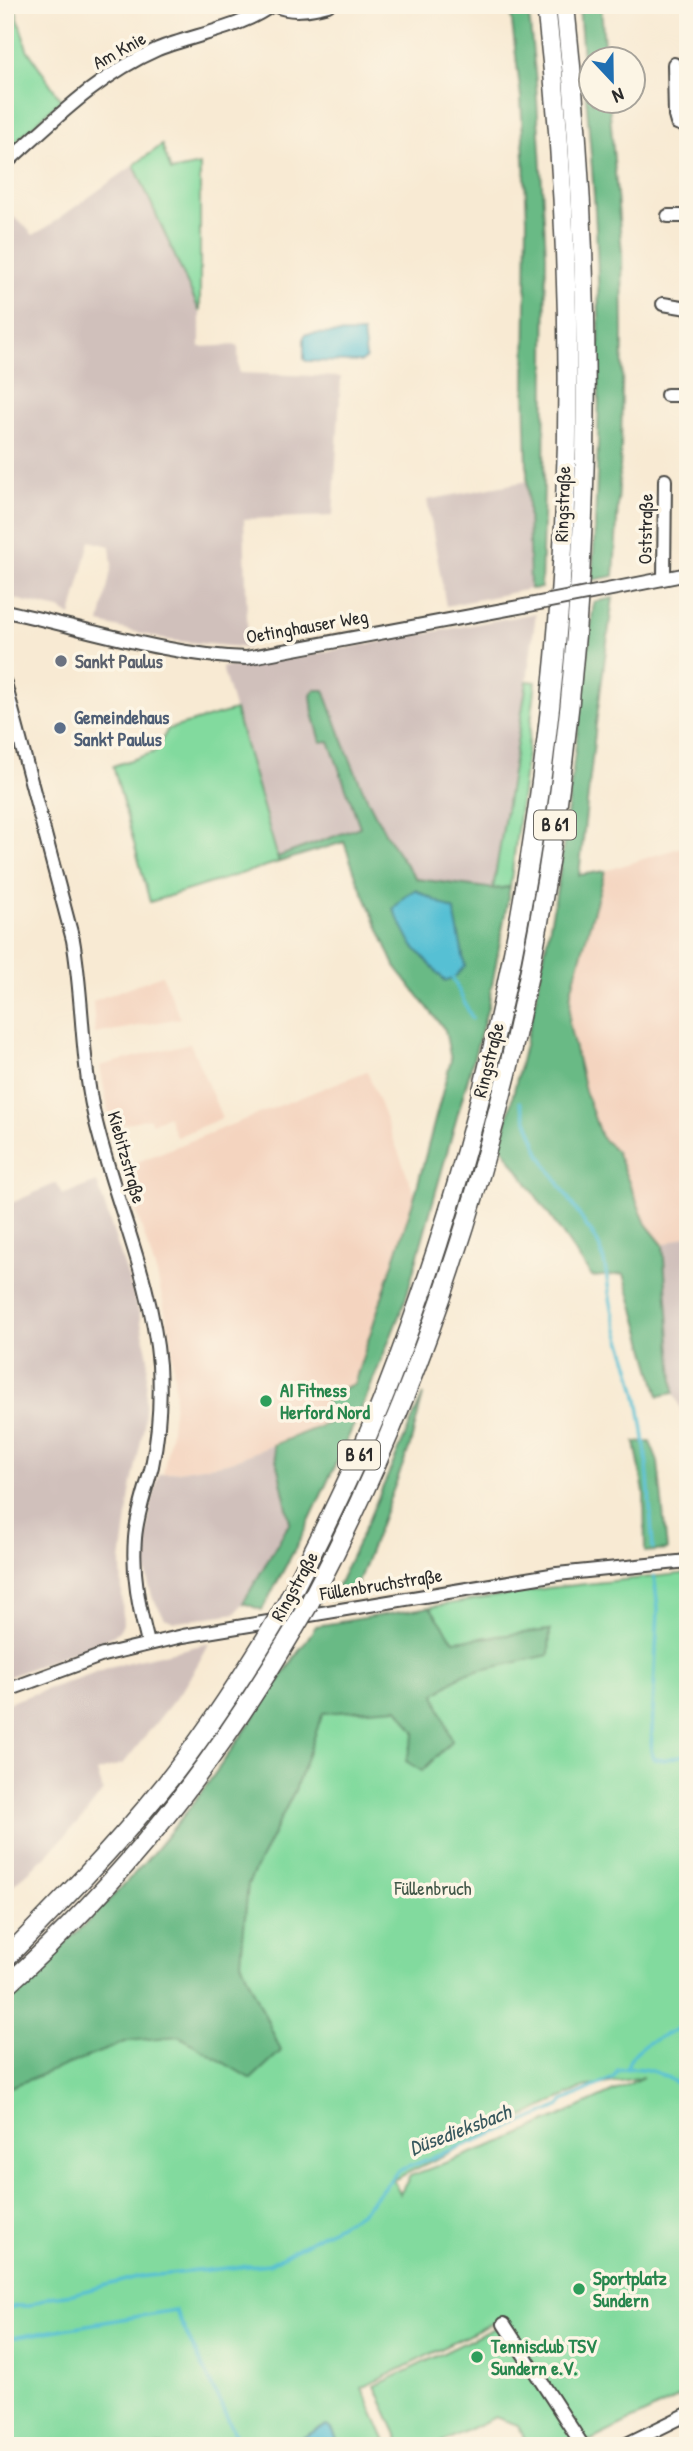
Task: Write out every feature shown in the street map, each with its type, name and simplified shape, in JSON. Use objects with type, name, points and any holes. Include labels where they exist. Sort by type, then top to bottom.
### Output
[{"type":"highway","name":"Ringstraße","points":[[5,1959],[84,1879],[162,1789],[239,1683],[284,1608],[355,1466],[386,1392],[421,1295],[475,1119],[522,908],[542,770],[558,620],[565,458],[564,236],[546,5]]},
{"type":"highway","name":"Ringstraße","points":[[5,1987],[98,1896],[178,1803],[225,1740],[309,1604],[378,1462],[438,1307],[475,1192],[510,1064],[532,961],[562,783],[578,621],[586,420],[583,237],[565,5]]},
{"type":"street","name":"Am Knie","points":[[5,164],[72,103],[110,75],[158,49],[241,21],[273,5],[283,10],[308,10],[328,5]]},
{"type":"street","points":[[674,64],[675,116],[677,123],[688,127]]},
{"type":"street","points":[[668,216],[688,216]]},
{"type":"street","points":[[663,304],[688,308]]},
{"type":"street","points":[[667,395],[688,395]]},
{"type":"street","name":"Oststraße","points":[[664,579],[665,480]]},
{"type":"street","name":"Oststraße","points":[[617,588],[688,574]]},
{"type":"street","name":"Oetinghauser Weg","points":[[5,611],[186,652],[246,658],[617,588]]},
{"type":"street","name":"Kiebitzstraße","points":[[5,683],[73,940],[93,1111],[154,1318],[161,1390],[160,1409],[152,1467],[141,1502],[135,1536],[138,1600],[148,1643]]},
{"type":"street","points":[[5,742],[20,737]]},
{"type":"street","name":"Füllenbruchstraße","points":[[5,1691],[91,1658],[148,1643],[557,1574],[688,1561]]},
{"type":"street","points":[[504,2324],[583,2446]]},
{"type":"street","points":[[629,2444],[688,2414]]},
{"type":"shaded area","points":[[134,165],[200,312],[200,347],[238,345],[239,373],[341,377],[333,516],[244,519],[248,648],[167,640],[100,623],[112,565],[110,546],[90,541],[71,616],[60,609],[5,597],[5,212],[21,222],[33,235]]},
{"type":"shaded area","points":[[528,481],[530,589],[446,606],[427,500]]},
{"type":"shaded area","points":[[536,613],[493,889],[417,879],[396,853],[378,821],[277,857],[222,667],[249,666]]},
{"type":"shaded area","points":[[688,845],[688,1235],[663,1245],[646,1224],[616,1151],[601,1137],[585,1091],[569,1024],[571,991],[605,871]]},
{"type":"shaded area","points":[[162,975],[180,1018],[95,1034],[93,1001]]},
{"type":"shaded area","points":[[190,1043],[222,1118],[176,1137],[168,1116],[152,1123],[149,1118],[111,1127],[100,1066]]},
{"type":"shaded area","points":[[367,1071],[415,1195],[354,1384],[334,1421],[227,1463],[163,1473],[175,1392],[171,1337],[157,1275],[122,1168]]},
{"type":"shaded area","points":[[97,1182],[138,1308],[148,1357],[144,1427],[130,1493],[121,1562],[123,1624],[118,1632],[105,1640],[5,1678],[5,1206],[57,1183],[62,1195]]},
{"type":"shaded area","points":[[688,1235],[688,1428],[674,1393],[663,1245]]},
{"type":"shaded area","points":[[273,1445],[290,1522],[243,1602],[236,1613],[174,1622],[165,1618],[153,1599],[144,1557],[150,1509],[159,1474],[227,1463]]},
{"type":"shaded area","points":[[210,1643],[185,1686],[124,1763],[97,1772],[103,1791],[85,1815],[46,1856],[5,1892],[5,1704],[113,1666]]},
{"type":"green space","points":[[5,5],[14,5],[27,49],[61,100],[5,152]]},
{"type":"green space","points":[[510,5],[528,6],[536,82],[546,254],[541,588],[530,589],[525,387],[527,218],[521,98]]},
{"type":"green space","points":[[579,5],[601,5],[604,46],[582,46]]},
{"type":"green space","points":[[588,116],[610,116],[622,253],[621,449],[614,576],[592,580],[599,360],[594,200]]},
{"type":"green space","points":[[162,145],[171,171],[200,165],[200,312],[134,165]]},
{"type":"green space","points":[[613,598],[579,875],[605,871],[571,991],[569,1024],[585,1091],[601,1137],[616,1151],[646,1224],[663,1245],[674,1393],[659,1396],[624,1274],[592,1277],[501,1145],[534,1007],[559,879],[594,602]]},
{"type":"green space","points":[[527,681],[536,682],[510,887],[493,889]]},
{"type":"green space","points":[[315,690],[324,690],[352,764],[374,812],[401,858],[417,879],[496,889],[510,887],[488,1007],[405,1301],[364,1403],[303,1534],[262,1610],[243,1603],[290,1522],[273,1445],[334,1421],[324,1396],[354,1384],[415,1195],[451,1060],[445,1030],[395,966],[344,842],[279,862],[277,857],[360,827],[329,741],[321,742],[313,713],[311,695]]},
{"type":"green space","points":[[235,710],[279,862],[150,902],[113,766],[155,752],[168,729]]},
{"type":"green space","points":[[423,1395],[410,1446],[357,1585],[357,1594],[331,1600],[368,1521]]},
{"type":"green space","points":[[635,1442],[650,1442],[658,1462],[667,1550],[645,1552],[644,1492]]},
{"type":"green space","name":"Füllenbruch","points":[[688,1573],[688,2393],[585,2443],[584,2446],[528,2446],[518,2425],[495,2417],[434,2446],[402,2446],[375,2386],[497,2327],[495,2322],[362,2388],[388,2446],[5,2446],[5,1997],[56,1957],[148,1859],[203,1791],[302,1646],[453,1641],[430,1607],[548,1588]],"holes":[[[644,2077],[517,2136],[410,2176],[400,2194],[393,2180],[584,2087]]]},
{"type":"green space","points":[[430,1607],[454,1641],[550,1630],[549,1655],[463,1674],[435,1694],[452,1741],[422,1771],[406,1761],[415,1733],[398,1708],[323,1713],[295,1790],[248,1884],[241,1962],[281,2051],[251,2079],[179,2036],[128,2041],[5,2089],[5,1997],[96,1914],[158,1847],[214,1775],[316,1626]]},
{"type":"water","points":[[363,333],[366,358],[362,362],[304,359],[306,334]]},
{"type":"water","points":[[415,890],[454,910],[465,966],[453,979],[445,981],[412,945],[393,909]]},
{"type":"water","points":[[327,2426],[333,2431],[340,2446],[290,2446],[307,2435]]},
{"type":"waterway","points":[[453,979],[472,1018]]},
{"type":"waterway","points":[[520,1102],[541,1156],[594,1236],[603,1257],[613,1312],[638,1399],[647,1463],[653,1548]]},
{"type":"waterway","points":[[654,1576],[658,1609],[651,1750],[654,1759],[664,1760],[688,1754]]},
{"type":"waterway","points":[[627,2067],[631,2058],[645,2045],[688,2023]]},
{"type":"waterway","name":"Düsedieksbach","points":[[5,2310],[137,2277],[269,2264],[362,2212],[398,2171],[541,2115],[613,2078],[618,2070],[638,2069],[657,2073],[675,2082],[688,2096]]},
{"type":"waterway","points":[[5,2339],[175,2310],[237,2438]]},
{"type":"place","name":"Sankt Paulus","points":[[61,661]]},
{"type":"place","name":"Gemeindehaus Sankt Paulus","points":[[60,728]]},
{"type":"place","name":"AI Fitness Herford Nord","points":[[266,1401]]},
{"type":"place","name":"Sportplatz Sundern","points":[[579,2289]]},
{"type":"place","name":"Tennisclub TSV Sundern e.V.","points":[[477,2357]]}]
